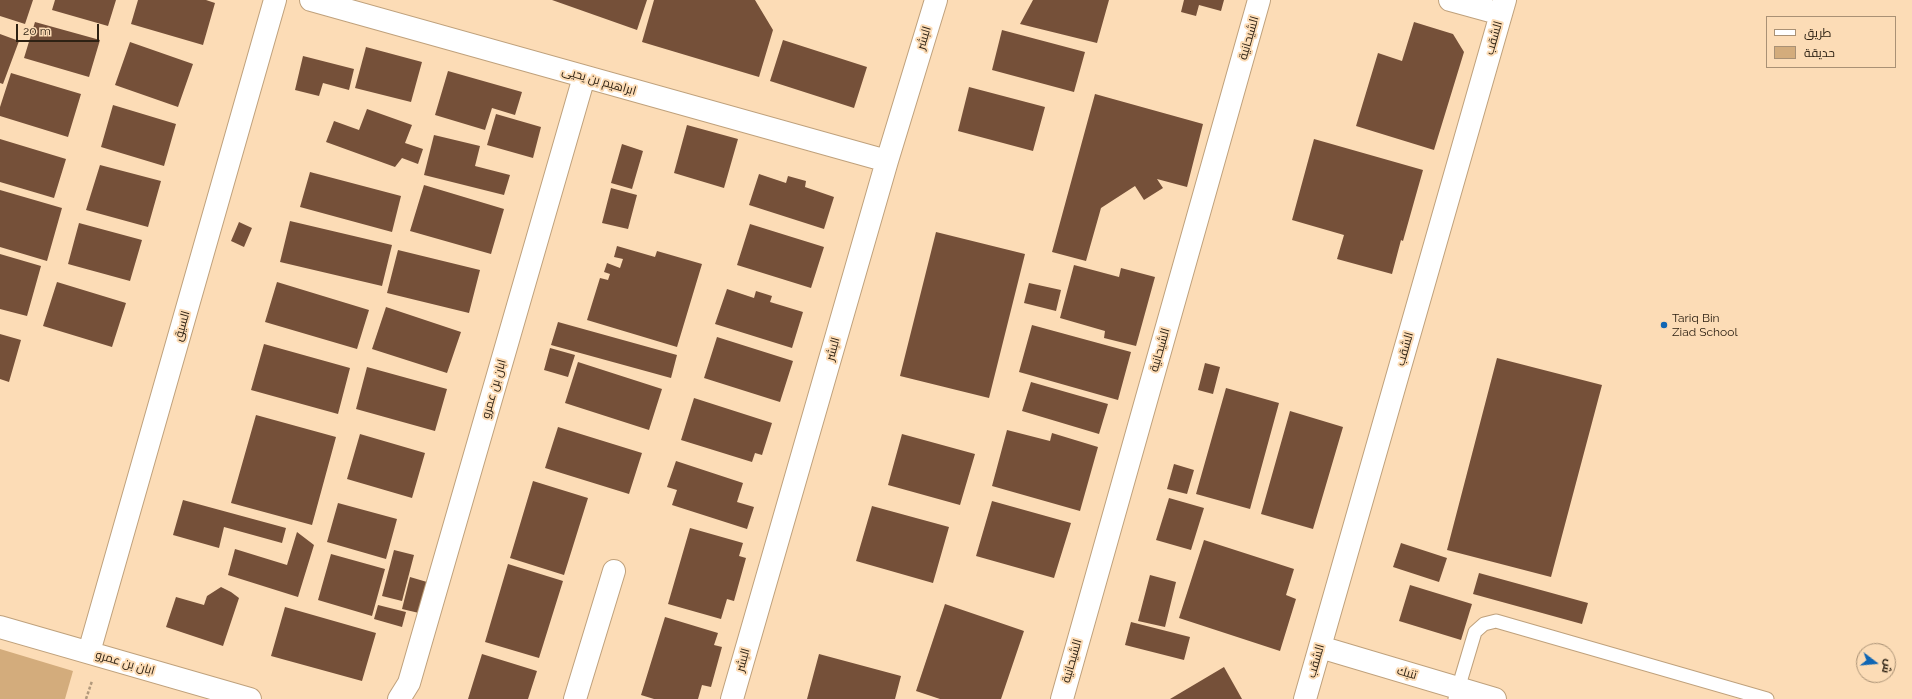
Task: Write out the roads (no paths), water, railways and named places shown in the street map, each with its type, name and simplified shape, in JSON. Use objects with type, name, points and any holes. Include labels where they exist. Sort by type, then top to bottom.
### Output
[{"type":"street","name":"السيق","points":[[89,652],[275,0]]},
{"type":"street","name":"ابراهيم بن يحيى","points":[[311,0],[887,161]]},
{"type":"street","name":"البشر","points":[[732,699],[887,161],[936,0]]},
{"type":"street","name":"الشيحانية","points":[[1062,699],[1259,0]]},
{"type":"street","points":[[1450,0],[1503,7]]},
{"type":"street","name":"الشقب","points":[[1305,699],[1503,7]]},
{"type":"street","name":"ابان بن عمرو","points":[[399,699],[412,675],[584,77]]},
{"type":"street","points":[[575,699],[614,571]]},
{"type":"street","name":"ابان بن عمرو","points":[[0,627],[250,699]]},
{"type":"street","name":"تنبك","points":[[1320,647],[1456,693],[1495,699]]},
{"type":"lane","points":[[1456,693],[1475,632],[1484,624],[1496,621],[1767,699]]},
{"type":"place","name":"Tariq Bin Ziad School","points":[[1664,325]]}]
